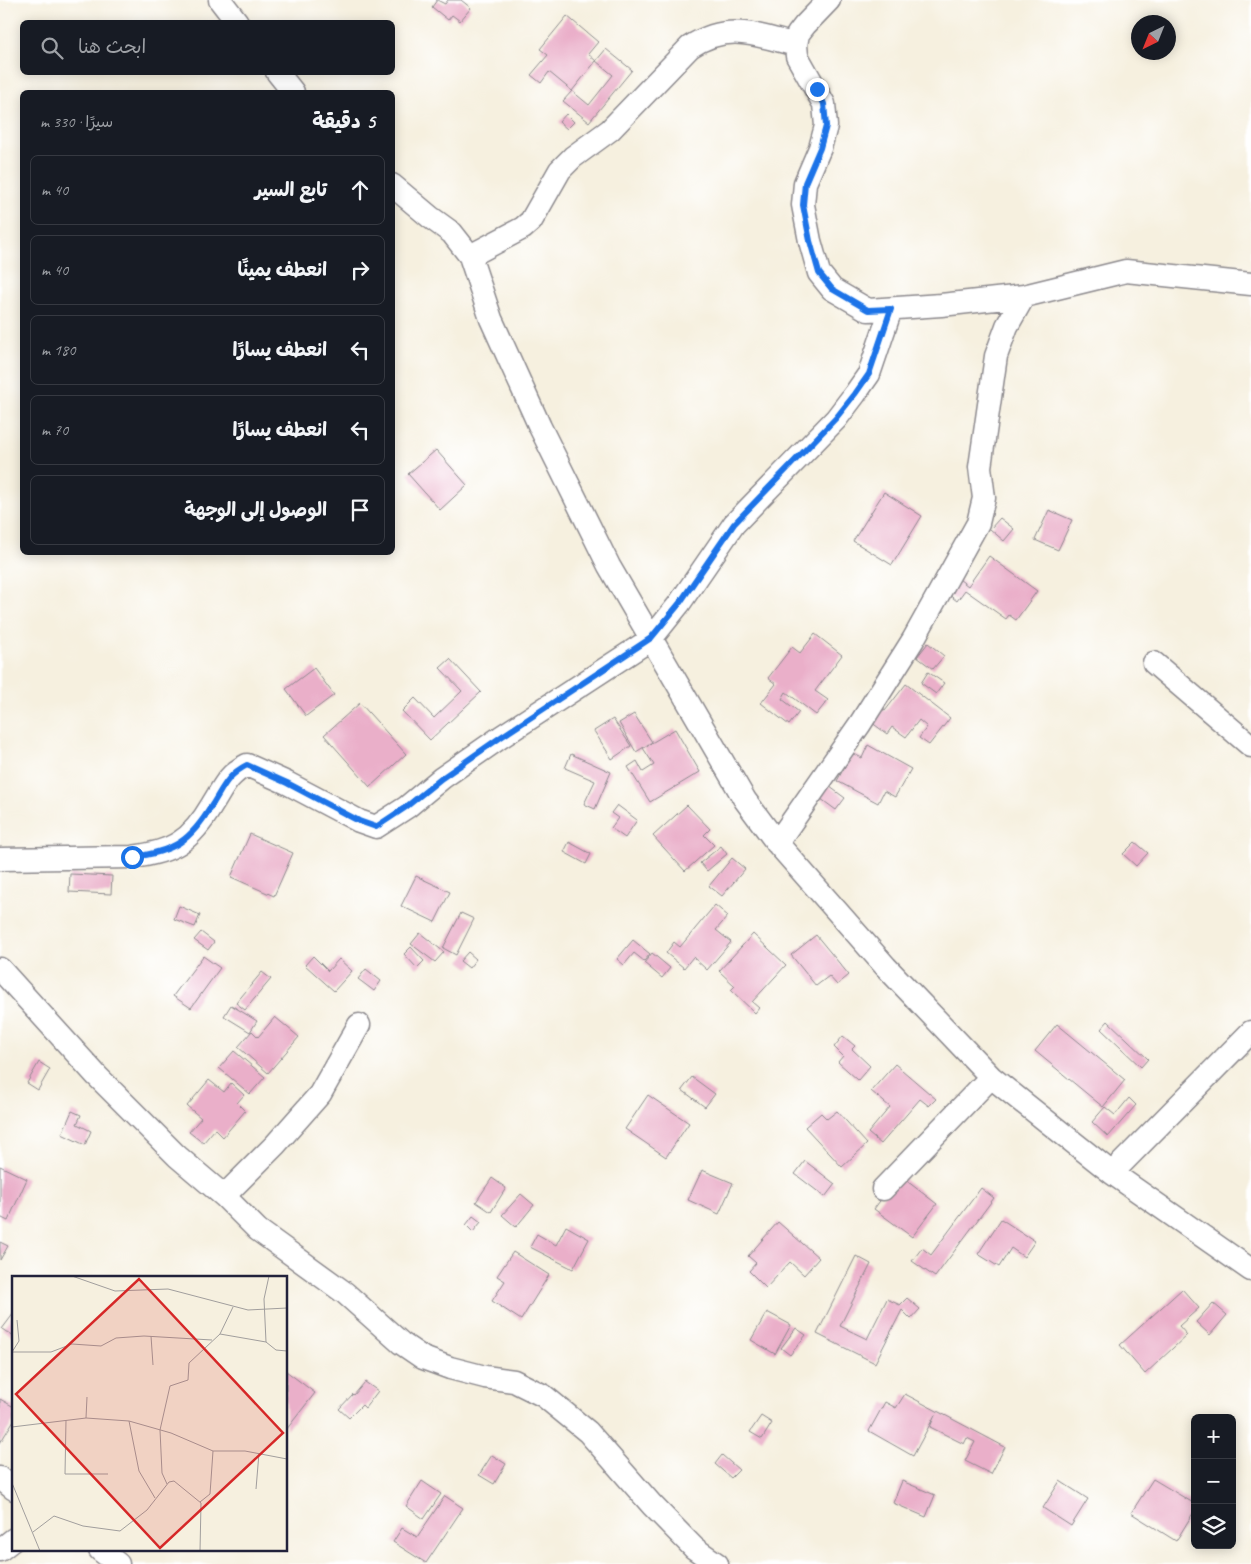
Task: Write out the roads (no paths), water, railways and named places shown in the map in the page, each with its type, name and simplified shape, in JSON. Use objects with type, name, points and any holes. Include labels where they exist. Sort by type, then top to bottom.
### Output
[{"type":"street","points":[[829,0],[798,34],[796,45],[797,56],[824,104],[826,126],[820,148],[805,183],[803,205],[819,273],[832,289],[868,310],[1024,296],[1126,271],[1251,284]]},
{"type":"street","points":[[470,256],[523,228],[531,221],[560,170],[610,130],[690,47],[704,38],[722,33],[747,33],[796,45]]},
{"type":"street","points":[[279,75],[291,90]]},
{"type":"street","points":[[395,188],[452,233],[470,256],[491,319],[540,427],[609,566],[746,800],[777,843],[886,967],[991,1076],[1112,1173],[1251,1270]]},
{"type":"street","points":[[777,843],[860,724],[912,640],[978,523],[984,498],[980,468],[996,356],[1007,326],[1024,296]]},
{"type":"street","points":[[0,859],[132,857],[153,854],[177,845],[191,835],[212,806],[226,780],[247,765],[287,783],[359,821],[376,827],[501,737],[651,638],[679,604],[734,524],[836,418],[855,394],[869,374],[891,309]]},
{"type":"street","points":[[1154,663],[1251,746]]},
{"type":"street","points":[[0,969],[97,1076],[177,1156],[224,1196],[258,1230],[345,1293],[401,1343],[423,1358],[450,1368],[485,1377],[514,1381],[544,1396],[588,1432],[694,1548],[717,1564]]},
{"type":"street","points":[[224,1196],[275,1145],[320,1094],[359,1025]]},
{"type":"street","points":[[1112,1173],[1251,1032]]},
{"type":"street","points":[[883,1189],[991,1076]]},
{"type":"street","points":[[0,1478],[12,1487]]},
{"type":"street","points":[[0,1550],[12,1541]]},
{"type":"street","points":[[103,1552],[118,1564]]}]
